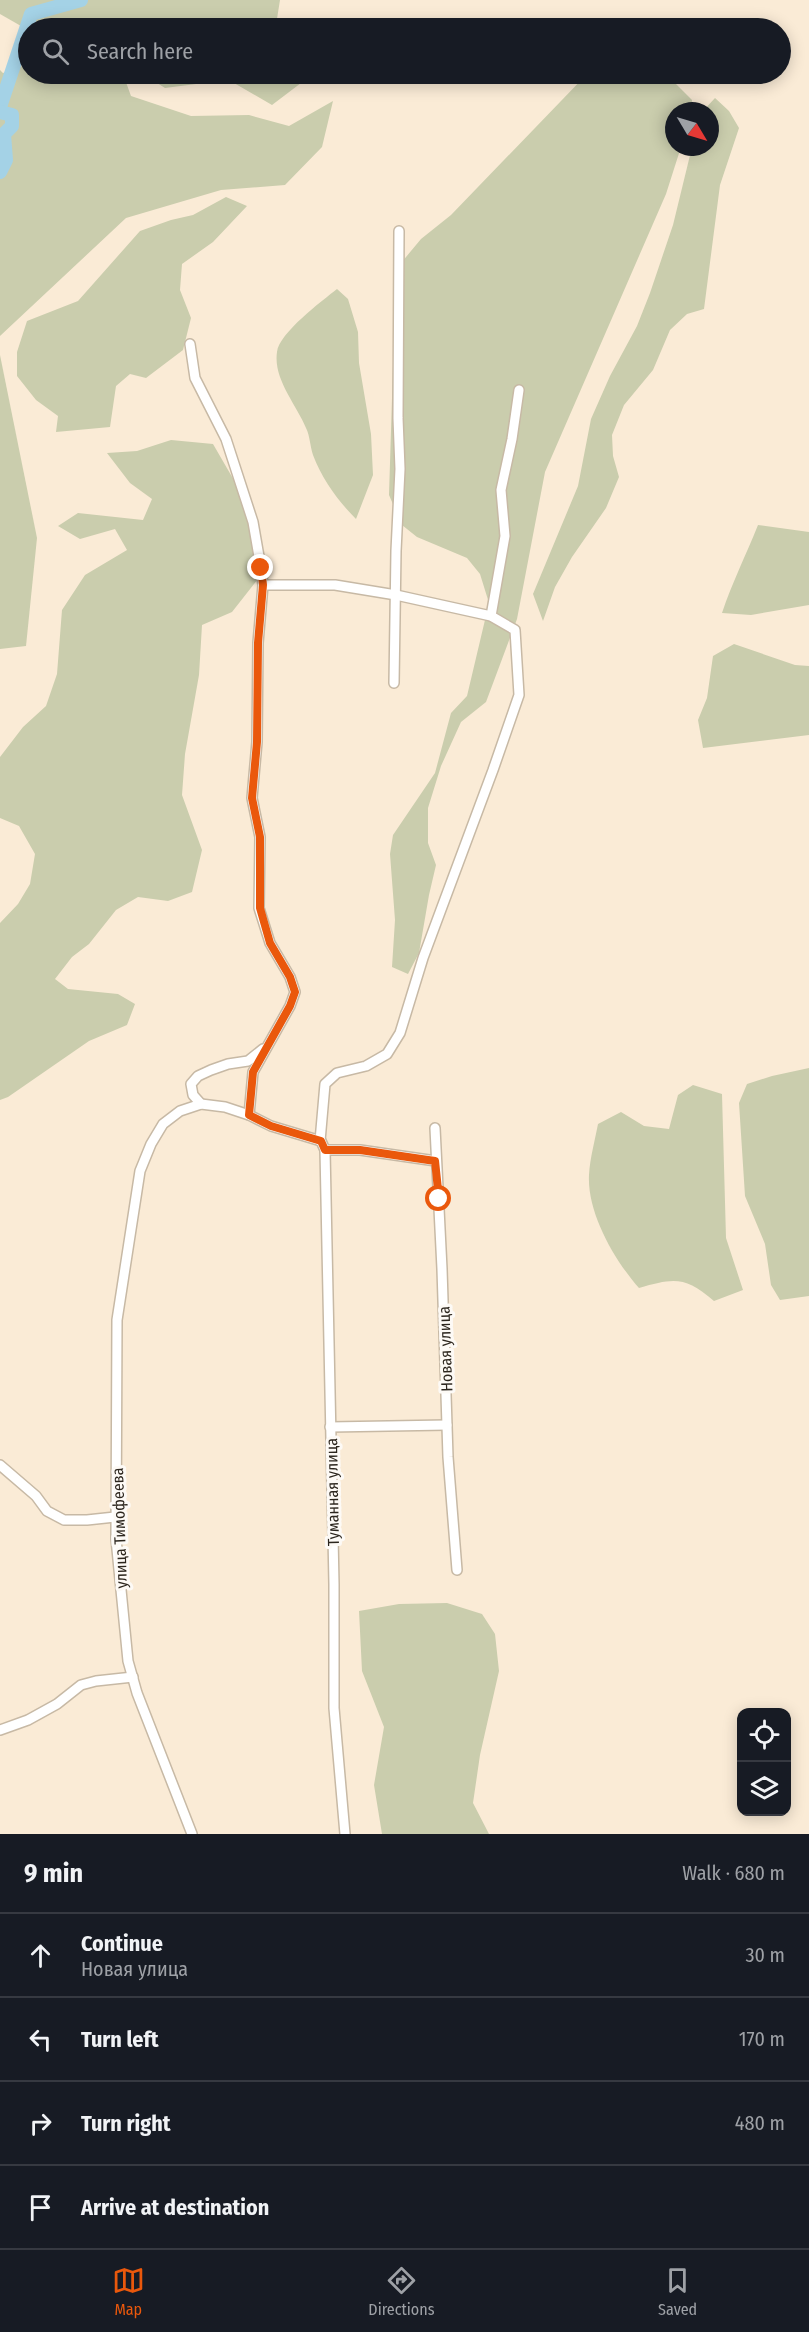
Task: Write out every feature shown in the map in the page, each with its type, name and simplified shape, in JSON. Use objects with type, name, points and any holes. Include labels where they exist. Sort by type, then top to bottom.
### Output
[{"type":"street","points":[[394,683],[400,469],[399,231]]},
{"type":"street","points":[[190,344],[195,378],[226,439],[253,522],[263,585],[258,643],[257,742],[252,798],[260,837],[260,908],[270,943],[290,977],[295,992],[290,1006],[253,1072],[249,1115]]},
{"type":"street","points":[[491,616],[505,536],[501,490],[519,390]]},
{"type":"street","points":[[263,585],[334,585],[396,595],[491,616],[515,630],[519,695],[494,770],[423,958],[400,1033],[387,1054],[366,1066],[338,1073],[325,1084],[320,1141],[325,1150],[360,1150],[435,1161]]},
{"type":"street","points":[[268,1046],[248,1061],[228,1064],[198,1076],[191,1084],[193,1095],[201,1104],[225,1107],[271,1126],[320,1141]]},
{"type":"street","name":"улица Тимофеева","points":[[192,1834],[157,1746],[128,1660],[115,1517],[117,1320],[140,1171],[151,1144],[163,1124],[180,1111],[201,1104]]},
{"type":"street","name":"Новая улица","points":[[435,1128],[447,1425],[457,1570]]},
{"type":"street","name":"Туманная улица","points":[[325,1150],[334,1584],[334,1708],[345,1834]]},
{"type":"street","points":[[330,1427],[447,1425]]},
{"type":"street","points":[[0,1465],[36,1496],[47,1511],[64,1520],[115,1517]]},
{"type":"street","points":[[0,1730],[28,1720],[57,1704],[81,1684],[133,1677]]},
{"type":"green space","points":[[0,0],[280,0],[277,18],[18,18],[18,24],[0,14]]},
{"type":"green space","points":[[18,68],[18,84],[127,84],[131,96],[191,116],[249,115],[289,126],[333,101],[322,147],[285,185],[221,190],[126,218],[0,336],[0,70],[3,73]]},
{"type":"green space","points":[[159,84],[196,84],[165,88]]},
{"type":"green space","points":[[236,84],[300,84],[272,105]]},
{"type":"green space","points":[[577,84],[676,84],[692,100],[692,102],[665,102],[665,156],[678,156],[666,194],[545,472],[517,619],[486,702],[461,722],[441,766],[428,808],[428,843],[436,865],[419,953],[408,974],[392,967],[395,920],[390,854],[393,835],[435,773],[451,713],[467,696],[489,603],[480,574],[467,558],[417,537],[402,525],[389,495],[396,269],[421,239],[451,215]]},
{"type":"green space","points":[[715,98],[729,111],[739,128],[720,185],[704,309],[687,314],[670,330],[653,370],[624,405],[612,435],[613,456],[619,477],[606,508],[572,557],[555,587],[543,621],[533,594],[578,486],[591,419],[610,376],[637,326],[650,293],[673,225],[690,156],[719,156],[719,102],[711,102]]},
{"type":"green space","points":[[226,197],[247,206],[213,242],[182,264],[180,290],[191,318],[183,350],[146,378],[130,374],[116,386],[110,427],[56,432],[58,416],[36,400],[17,376],[17,352],[27,321],[78,301],[140,231],[193,215]]},
{"type":"green space","points":[[337,289],[348,299],[358,332],[359,363],[371,434],[373,475],[356,519],[321,473],[302,419],[278,372],[277,362],[277,352],[285,336],[302,318]]},
{"type":"green space","points":[[0,355],[37,538],[26,646],[0,649]]},
{"type":"green space","points":[[171,440],[213,444],[235,482],[260,536],[258,579],[232,612],[202,625],[199,675],[185,754],[182,795],[202,850],[192,892],[168,901],[138,897],[116,910],[89,944],[72,957],[55,979],[68,989],[118,994],[135,1004],[127,1025],[89,1041],[8,1097],[0,1100],[0,923],[18,904],[30,884],[35,854],[19,826],[0,818],[0,757],[23,727],[46,706],[57,674],[62,610],[85,575],[127,550],[115,529],[80,539],[58,526],[78,513],[143,520],[152,499],[130,483],[107,453],[137,451]]},
{"type":"green space","points":[[758,525],[809,532],[809,605],[751,615],[722,613],[735,580]]},
{"type":"green space","points":[[734,644],[795,665],[809,666],[809,735],[703,748],[698,720],[707,698],[713,656]]},
{"type":"green space","points":[[809,1068],[809,1296],[780,1300],[771,1285],[765,1244],[745,1196],[739,1103],[747,1084]]},
{"type":"green space","points":[[693,1085],[722,1094],[726,1238],[743,1290],[714,1301],[695,1287],[679,1281],[661,1282],[639,1288],[604,1236],[590,1190],[591,1156],[598,1124],[621,1112],[644,1126],[669,1129],[678,1095]]},
{"type":"green space","points":[[447,1603],[482,1614],[495,1634],[499,1671],[480,1755],[473,1803],[489,1834],[382,1834],[374,1785],[384,1727],[362,1671],[359,1611],[399,1604]]},
{"type":"waterway","points":[[30,18],[31,14],[81,0]]},
{"type":"waterway","points":[[0,107],[18,53]]},
{"type":"waterway","points":[[0,112],[12,115],[12,126],[4,134],[6,160],[0,172]]},
{"type":"route","points":[[261,568],[263,585],[258,643],[257,742],[252,798],[260,837],[260,908],[270,943],[290,977],[295,992],[290,1006],[253,1072],[249,1115],[271,1126],[321,1141],[325,1150],[334,1148],[360,1150],[435,1161],[439,1199]]}]
